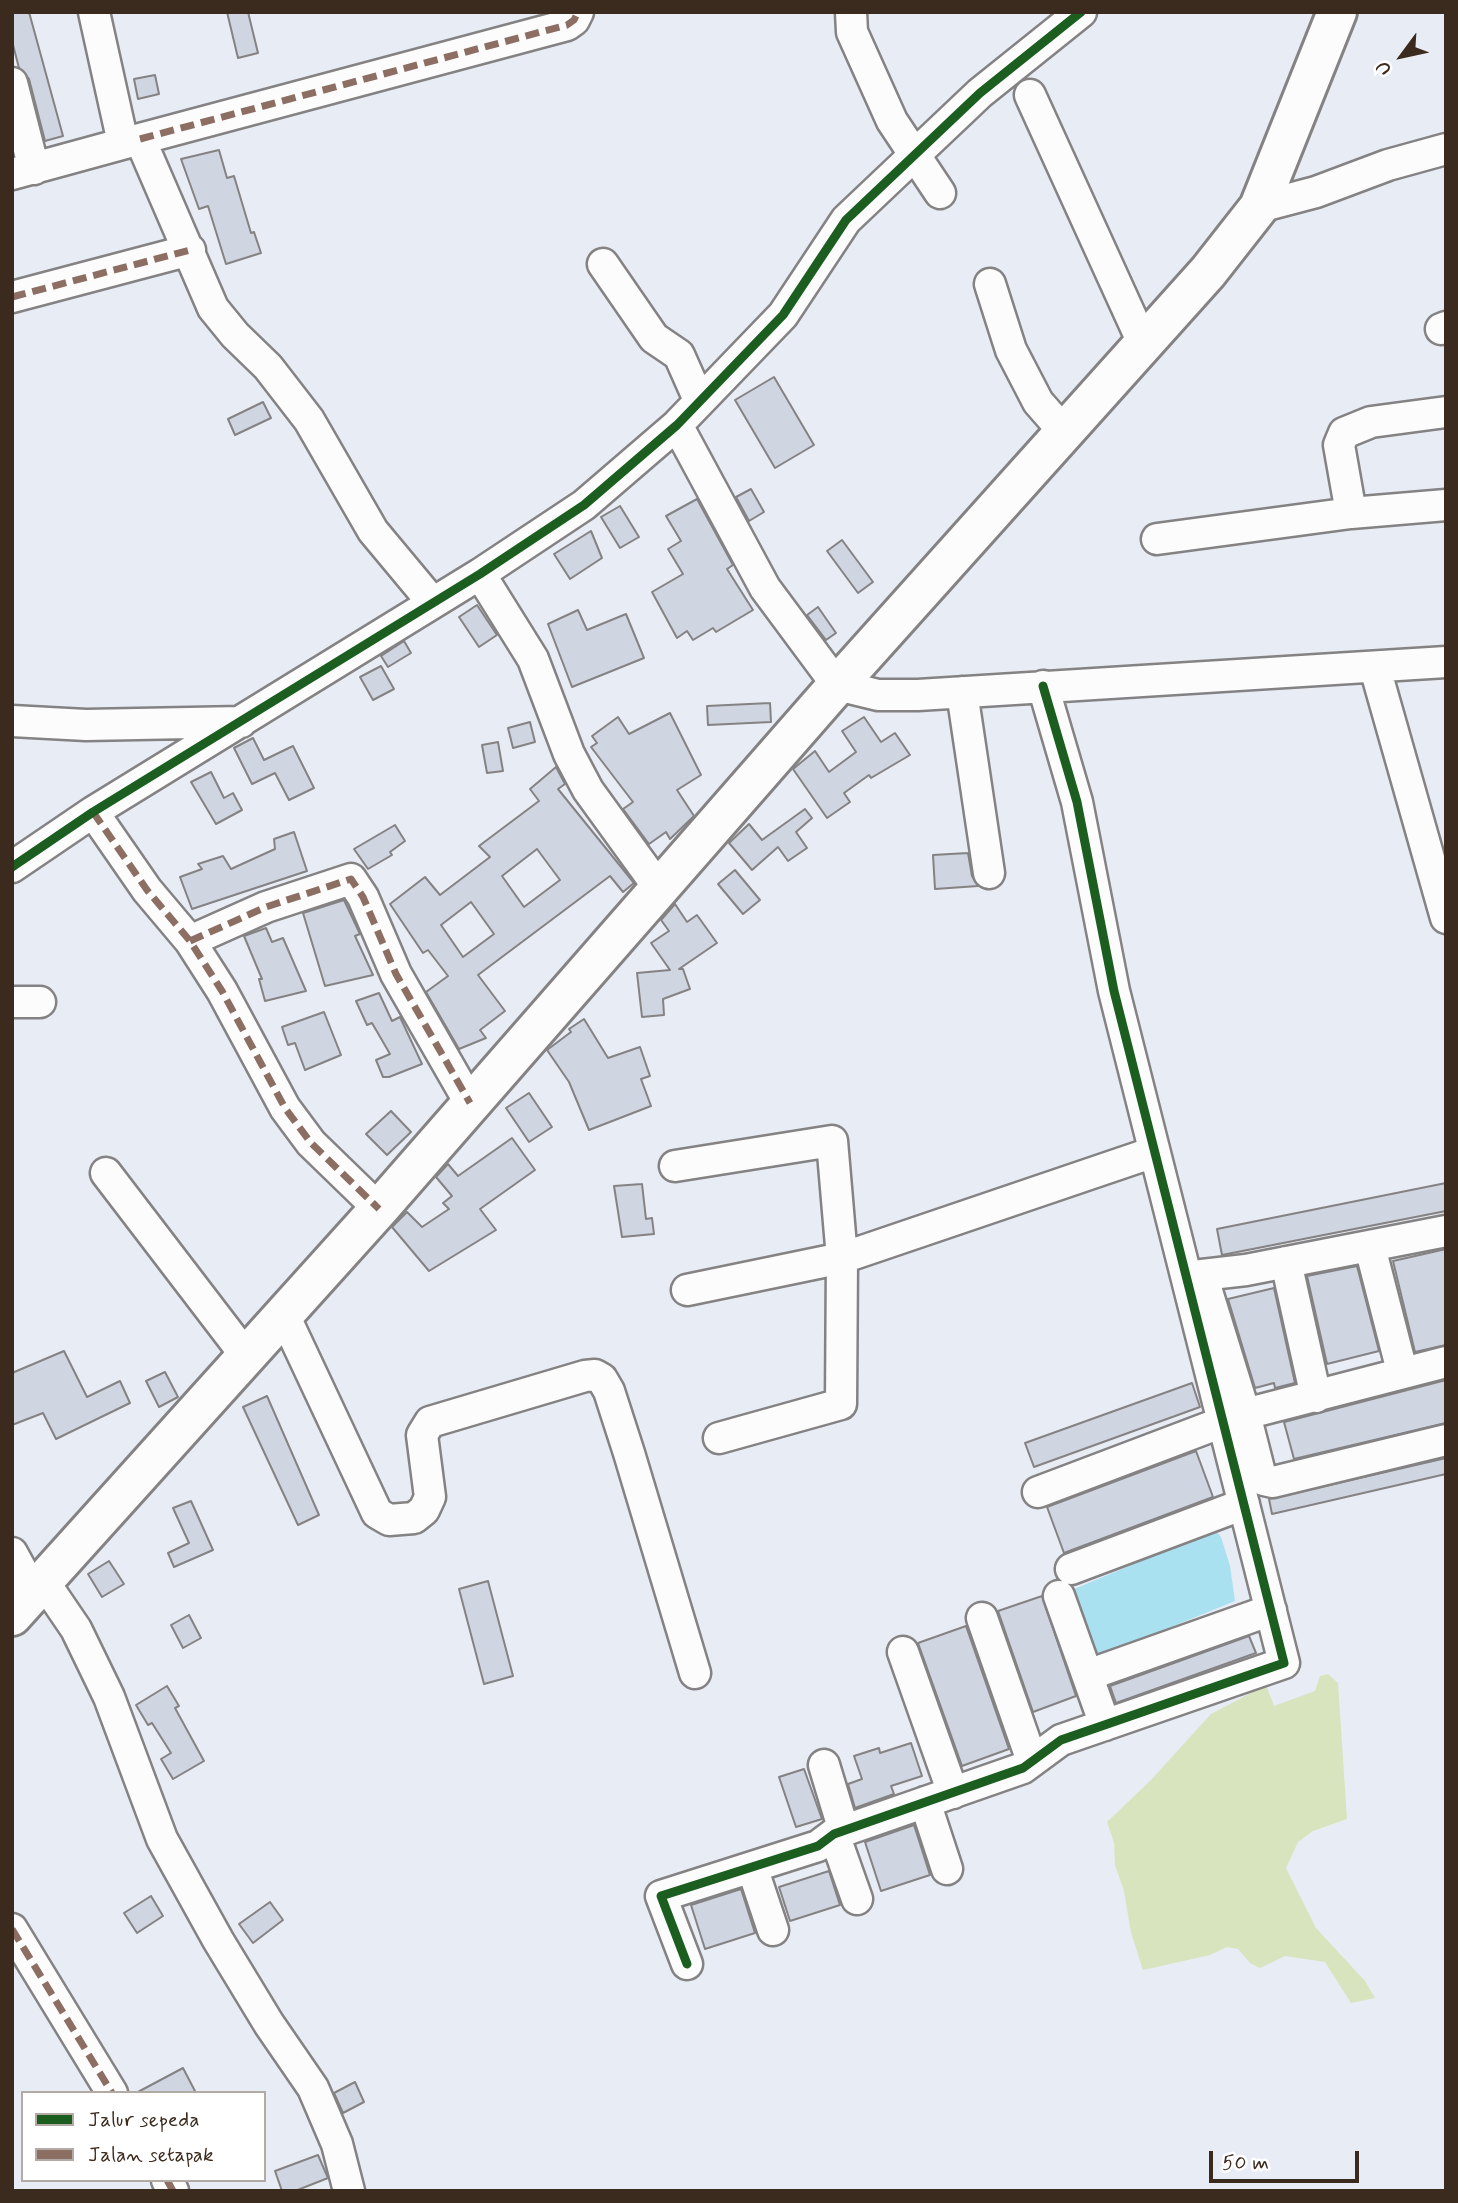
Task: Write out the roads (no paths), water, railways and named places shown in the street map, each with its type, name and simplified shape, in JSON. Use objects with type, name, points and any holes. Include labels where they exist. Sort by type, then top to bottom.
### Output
[{"type":"main road","points":[[30,1597],[379,1209],[837,685],[1209,272],[1259,207],[1337,12]]},
{"type":"street","points":[[94,12],[131,141],[190,250],[213,308],[268,367],[309,420],[373,531],[433,603]]},
{"type":"street","points":[[12,83],[23,172],[567,25],[574,20],[578,12]]},
{"type":"street","points":[[851,12],[852,32],[891,121],[940,192]]},
{"type":"street","points":[[12,867],[93,813],[480,574],[584,505],[677,425],[783,315],[846,220],[980,93],[1081,12]]},
{"type":"street","points":[[1030,95],[1143,343]]},
{"type":"street","points":[[1259,207],[1316,192],[1388,165],[1446,149]]},
{"type":"street","points":[[12,297],[190,250]]},
{"type":"street","points":[[603,264],[654,338],[679,355],[699,400]]},
{"type":"street","points":[[990,284],[1011,349],[1038,402],[1052,418],[1067,428]]},
{"type":"street","points":[[1351,513],[1339,445],[1344,433],[1371,422],[1446,412]]},
{"type":"street","points":[[677,425],[765,588],[837,685],[878,695],[961,692],[1446,662]]},
{"type":"street","points":[[1157,539],[1351,513],[1446,505]]},
{"type":"street","points":[[480,574],[533,659],[569,754],[588,790],[659,888]]},
{"type":"street","points":[[1375,668],[1432,822],[1446,918]]},
{"type":"street","points":[[687,1964],[662,1896],[818,1846],[839,1832],[1023,1768],[1061,1740],[1284,1663],[1271,1610],[1248,1486],[1193,1272],[1154,1152],[1114,991],[1077,802],[1044,686]]},
{"type":"street","points":[[961,692],[989,873]]},
{"type":"street","points":[[12,721],[86,725],[241,722]]},
{"type":"street","points":[[93,813],[147,890],[190,941],[222,991],[285,1108],[311,1143],[379,1209]]},
{"type":"street","points":[[190,941],[266,907],[351,880],[363,897],[396,974],[470,1103]]},
{"type":"street","points":[[675,1166],[832,1141],[842,1258],[841,1404],[719,1438]]},
{"type":"street","points":[[687,1290],[842,1258],[1154,1152]]},
{"type":"street","points":[[106,1173],[246,1356]]},
{"type":"street","points":[[1193,1272],[1286,1262],[1446,1231]]},
{"type":"street","points":[[1370,1247],[1402,1371]]},
{"type":"street","points":[[1286,1262],[1316,1397]]},
{"type":"street","points":[[284,1315],[377,1513],[389,1520],[414,1518],[424,1510],[430,1497],[422,1435],[430,1422],[585,1376],[595,1375],[602,1379],[609,1391],[629,1453],[695,1673]]},
{"type":"street","points":[[1038,1492],[1230,1418],[1316,1397],[1402,1371],[1446,1362]]},
{"type":"street","points":[[1105,1725],[1088,1675],[1065,1583],[1264,1479],[1273,1482],[1285,1480],[1446,1440]]},
{"type":"street","points":[[12,1553],[30,1597],[76,1629],[109,1697],[162,1839],[218,1940],[269,2024],[313,2088],[337,2144],[349,2191]]},
{"type":"street","points":[[1088,1675],[1271,1610]]},
{"type":"street","points":[[982,1618],[1032,1762]]},
{"type":"street","points":[[903,1651],[939,1797],[947,1869]]},
{"type":"street","points":[[824,1765],[858,1899]]},
{"type":"street","points":[[752,1867],[773,1930]]},
{"type":"street","points":[[12,1929],[111,2091]]},
{"type":"water","points":[[1215,1530],[1221,1537],[1230,1566],[1235,1601],[1093,1659],[1067,1592]]}]
